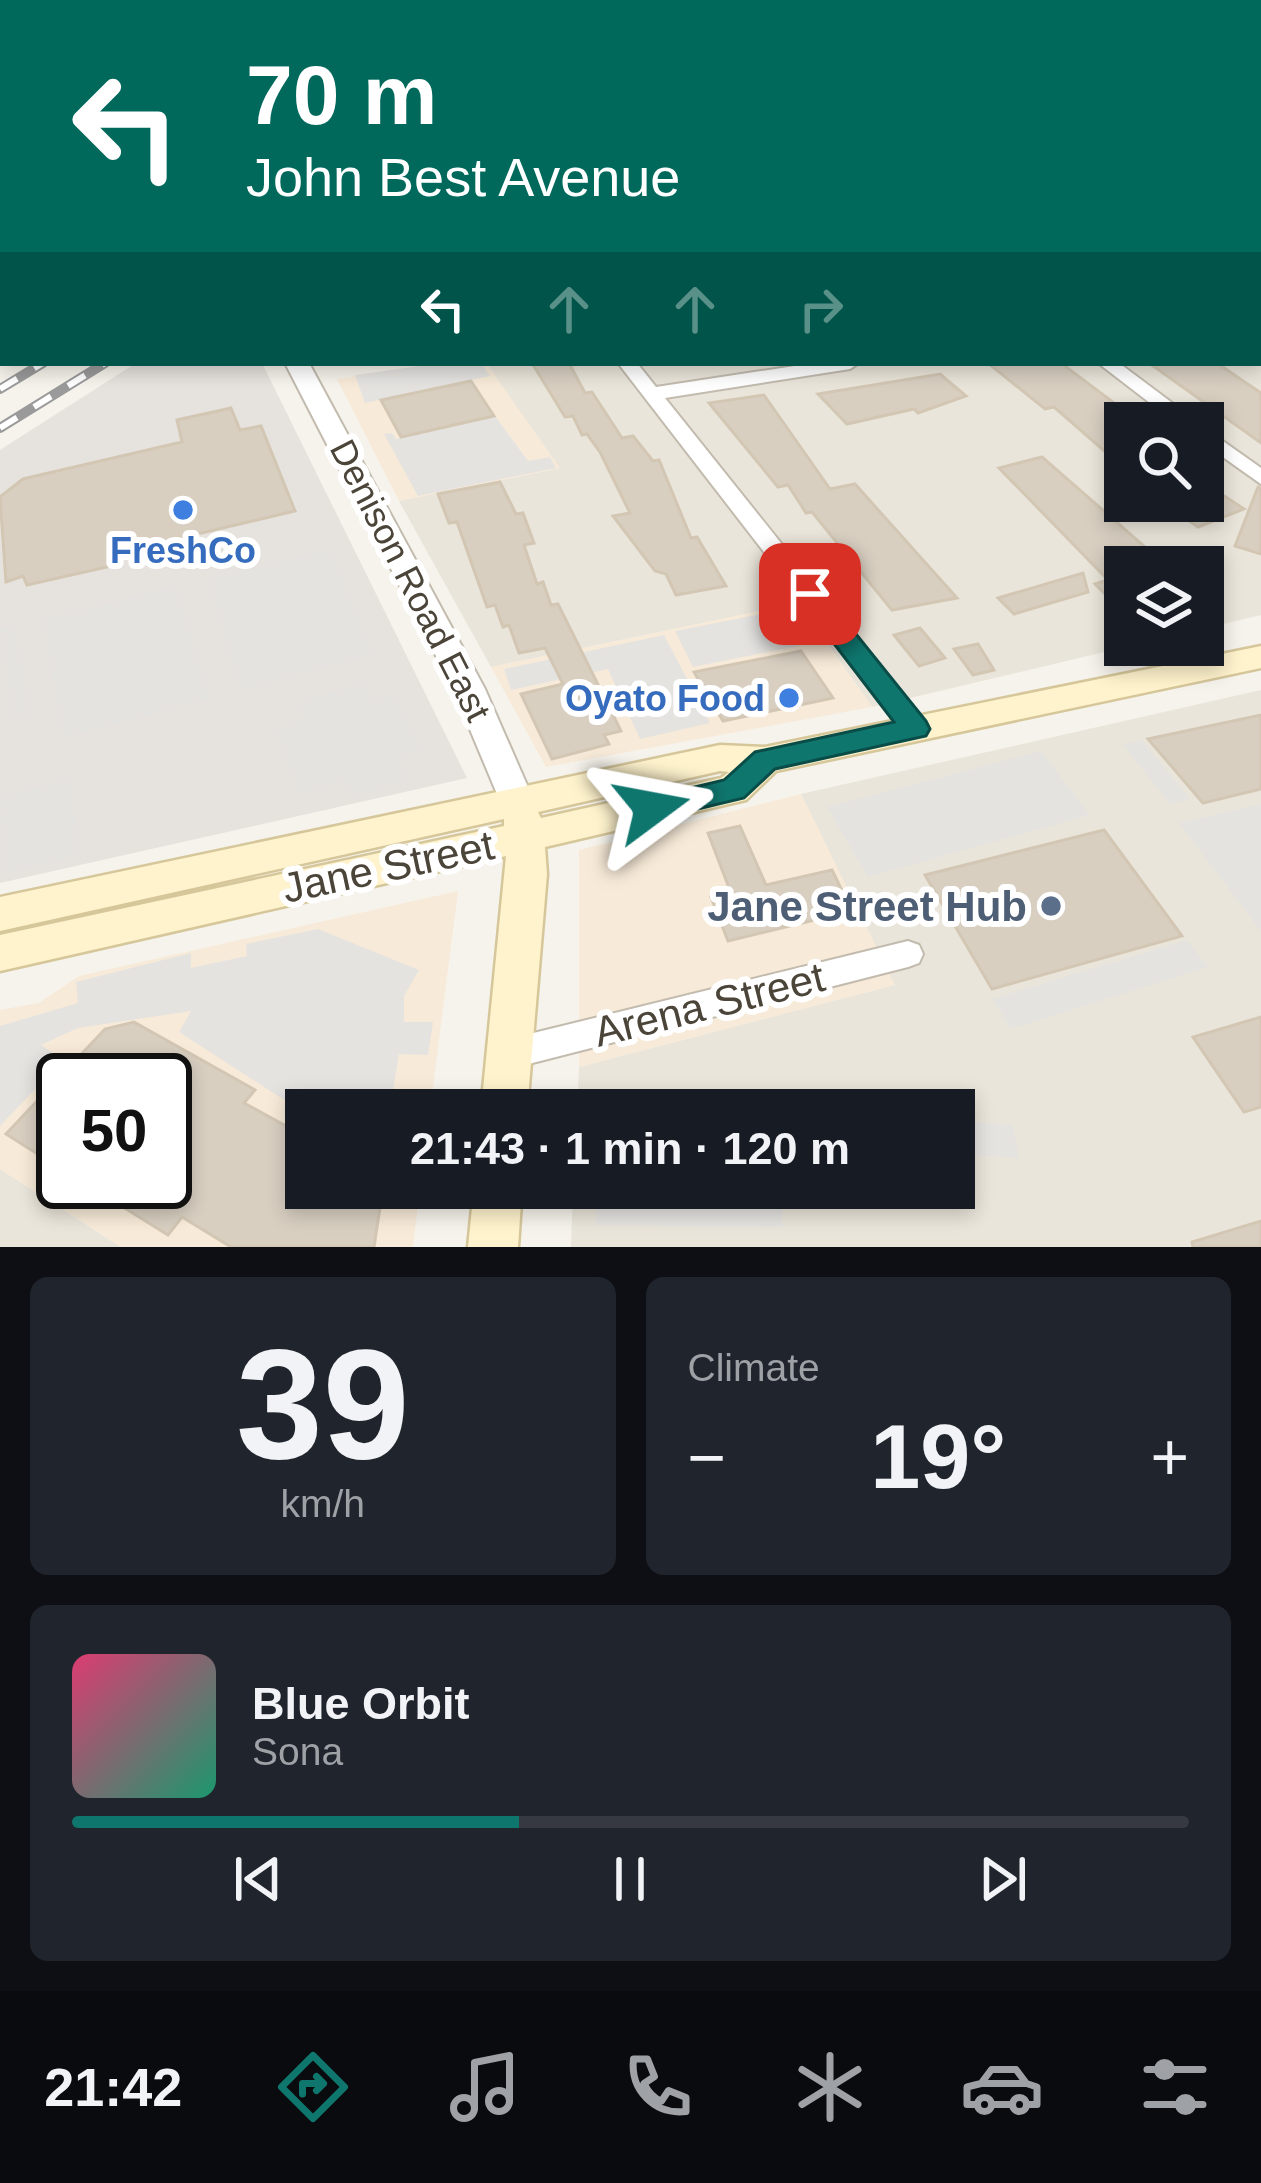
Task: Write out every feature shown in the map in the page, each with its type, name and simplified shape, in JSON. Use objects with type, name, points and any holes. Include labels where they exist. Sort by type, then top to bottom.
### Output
[{"type":"main road","name":"Jane Street","points":[[0,914],[523,820],[734,790],[765,760],[1261,657]]},
{"type":"main road","name":"Jane Street","points":[[0,953],[523,820]]},
{"type":"main road","points":[[506,1089],[523,820]]},
{"type":"main road","points":[[493,1247],[496,1209]]},
{"type":"street","name":"Denison Road East","points":[[298,366],[469,688],[523,820]]},
{"type":"street","points":[[629,366],[915,729]]},
{"type":"street","points":[[652,394],[831,366]]},
{"type":"street","points":[[1111,366],[1160,402]]},
{"type":"street","points":[[1224,449],[1261,478]]},
{"type":"street","name":"Arena Street","points":[[509,1054],[908,954]]},
{"type":"shaded area","points":[[131,366],[263,366],[467,778],[0,883],[0,450]]},
{"type":"shaded area","points":[[420,366],[483,366],[490,376],[365,403],[355,375]]},
{"type":"shaded area","points":[[424,366],[488,366],[560,468],[399,501],[337,379]]},
{"type":"shaded area","points":[[488,366],[1261,366],[1261,615],[1224,624],[1224,546],[1104,546],[1104,652],[872,707],[799,603],[491,667],[399,501],[559,468]]},
{"type":"shaded area","points":[[495,416],[528,461],[550,457],[556,468],[418,496],[384,434],[392,433],[396,439]]},
{"type":"shaded area","points":[[330,548],[374,655],[240,691],[207,578]]},
{"type":"shaded area","points":[[178,585],[210,699],[62,739],[43,619]]},
{"type":"shaded area","points":[[799,603],[872,707],[546,767],[491,667]]},
{"type":"shaded area","points":[[792,608],[813,643],[693,667],[675,631]]},
{"type":"shaded area","points":[[15,625],[32,714],[13,720],[0,629]]},
{"type":"shaded area","points":[[664,635],[710,723],[640,739],[608,669],[511,690],[504,669]]},
{"type":"shaded area","points":[[365,682],[373,699],[394,693],[423,751],[399,759],[408,780],[352,798],[344,781],[299,795],[274,728],[304,719],[298,702]]},
{"type":"shaded area","points":[[1261,690],[1261,1247],[571,1247],[572,1209],[975,1209],[975,1089],[578,1089],[579,1067],[894,985],[801,794]]},
{"type":"shaded area","points":[[1142,740],[1190,799],[1170,804],[1123,745]]},
{"type":"shaded area","points":[[1041,751],[1090,815],[868,877],[827,807]]},
{"type":"shaded area","points":[[71,778],[80,854],[2,875],[0,796]]},
{"type":"shaded area","points":[[801,794],[895,985],[579,1067],[579,850]]},
{"type":"shaded area","points":[[1261,804],[1261,931],[1179,823]]},
{"type":"shaded area","points":[[458,891],[433,1089],[285,1089],[285,1209],[418,1209],[413,1247],[121,1247],[62,1209],[192,1209],[192,1053],[36,1053],[36,1192],[0,1169],[0,1010],[39,1003],[79,976]]},
{"type":"shaded area","points":[[318,929],[419,970],[404,996],[404,1022],[433,1022],[428,1055],[399,1054],[393,1089],[285,1089],[285,1100],[179,1032],[191,1011],[78,1028],[41,1045],[53,1053],[36,1053],[36,1088],[0,1126],[0,1026],[78,1003],[76,982],[191,953],[191,968],[247,956],[246,944]]},
{"type":"shaded area","points":[[1187,940],[1208,967],[1011,1029],[992,999]]},
{"type":"shaded area","points":[[975,1122],[1013,1125],[1019,1158],[975,1155]]},
{"type":"shaded area","points":[[0,1169],[36,1192],[36,1209],[62,1209],[121,1247],[0,1247]]},
{"type":"shaded area","points":[[596,1209],[782,1209],[783,1227],[596,1225]]},
{"type":"building","points":[[534,366],[571,366],[585,393],[592,392],[622,438],[633,436],[653,461],[659,460],[691,538],[697,537],[726,586],[676,595],[666,574],[655,571],[613,516],[630,513],[600,452],[587,434],[582,435],[573,416],[565,417]]},
{"type":"building","points":[[992,366],[1065,366],[1113,402],[1104,402],[1104,451],[1054,407],[1045,409]]},
{"type":"building","points":[[1153,366],[1221,366],[1261,393],[1261,443],[1224,417],[1224,402],[1204,402]]},
{"type":"building","points":[[940,374],[966,396],[918,413],[914,409],[847,424],[818,394]]},
{"type":"building","points":[[471,381],[494,416],[401,437],[381,400]]},
{"type":"building","points":[[764,395],[830,489],[855,484],[957,598],[892,610],[812,512],[806,513],[788,485],[778,487],[709,403]]},
{"type":"building","points":[[231,408],[240,430],[261,426],[295,511],[112,554],[116,565],[27,585],[23,576],[6,582],[0,497],[23,479],[182,442],[177,420]]},
{"type":"building","points":[[1042,457],[1104,511],[1104,522],[1116,522],[1144,546],[1104,546],[1104,576],[999,468]]},
{"type":"building","points":[[500,482],[516,514],[523,513],[534,543],[524,545],[537,584],[543,582],[551,605],[558,604],[621,731],[604,735],[609,744],[552,759],[521,694],[563,684],[545,648],[519,653],[509,625],[503,627],[495,605],[487,607],[457,522],[449,523],[438,494]]},
{"type":"building","points":[[1261,488],[1261,554],[1235,546]]},
{"type":"building","points":[[1224,496],[1244,509],[1224,517]]},
{"type":"building","points":[[1083,573],[1088,592],[1014,614],[998,598]]},
{"type":"building","points":[[920,628],[945,658],[919,666],[894,635]]},
{"type":"building","points":[[978,644],[994,670],[973,675],[954,649]]},
{"type":"building","points":[[801,651],[833,698],[723,721],[694,672]]},
{"type":"building","points":[[1261,715],[1261,789],[1203,803],[1148,739]]},
{"type":"building","points":[[740,826],[766,885],[832,870],[852,911],[728,941],[711,897],[731,893],[708,833]]},
{"type":"building","name":"Jane Street Hub","points":[[1104,830],[1182,936],[992,989],[925,875]]},
{"type":"building","points":[[1261,1017],[1261,1107],[1244,1112],[1193,1037]]},
{"type":"building","points":[[134,1022],[189,1053],[82,1053],[105,1029]]},
{"type":"building","points":[[192,1055],[255,1090],[244,1103],[285,1125],[285,1209],[380,1209],[374,1247],[231,1247],[182,1217],[168,1235],[126,1209],[192,1209]]},
{"type":"building","points":[[36,1102],[36,1153],[6,1134]]},
{"type":"building","points":[[1261,1221],[1261,1247],[1193,1247],[1192,1242]]},
{"type":"railway","points":[[0,389],[38,366]]},
{"type":"railway","points":[[0,428],[100,366]]},
{"type":"place","name":"FreshCo","points":[[183,510]]},
{"type":"place","name":"Oyato Food","points":[[789,698]]},
{"type":"place","name":"Jane Street Hub","points":[[1051,906]]},
{"type":"route","points":[[652,808],[734,790],[765,760],[915,729],[810,594]]}]
